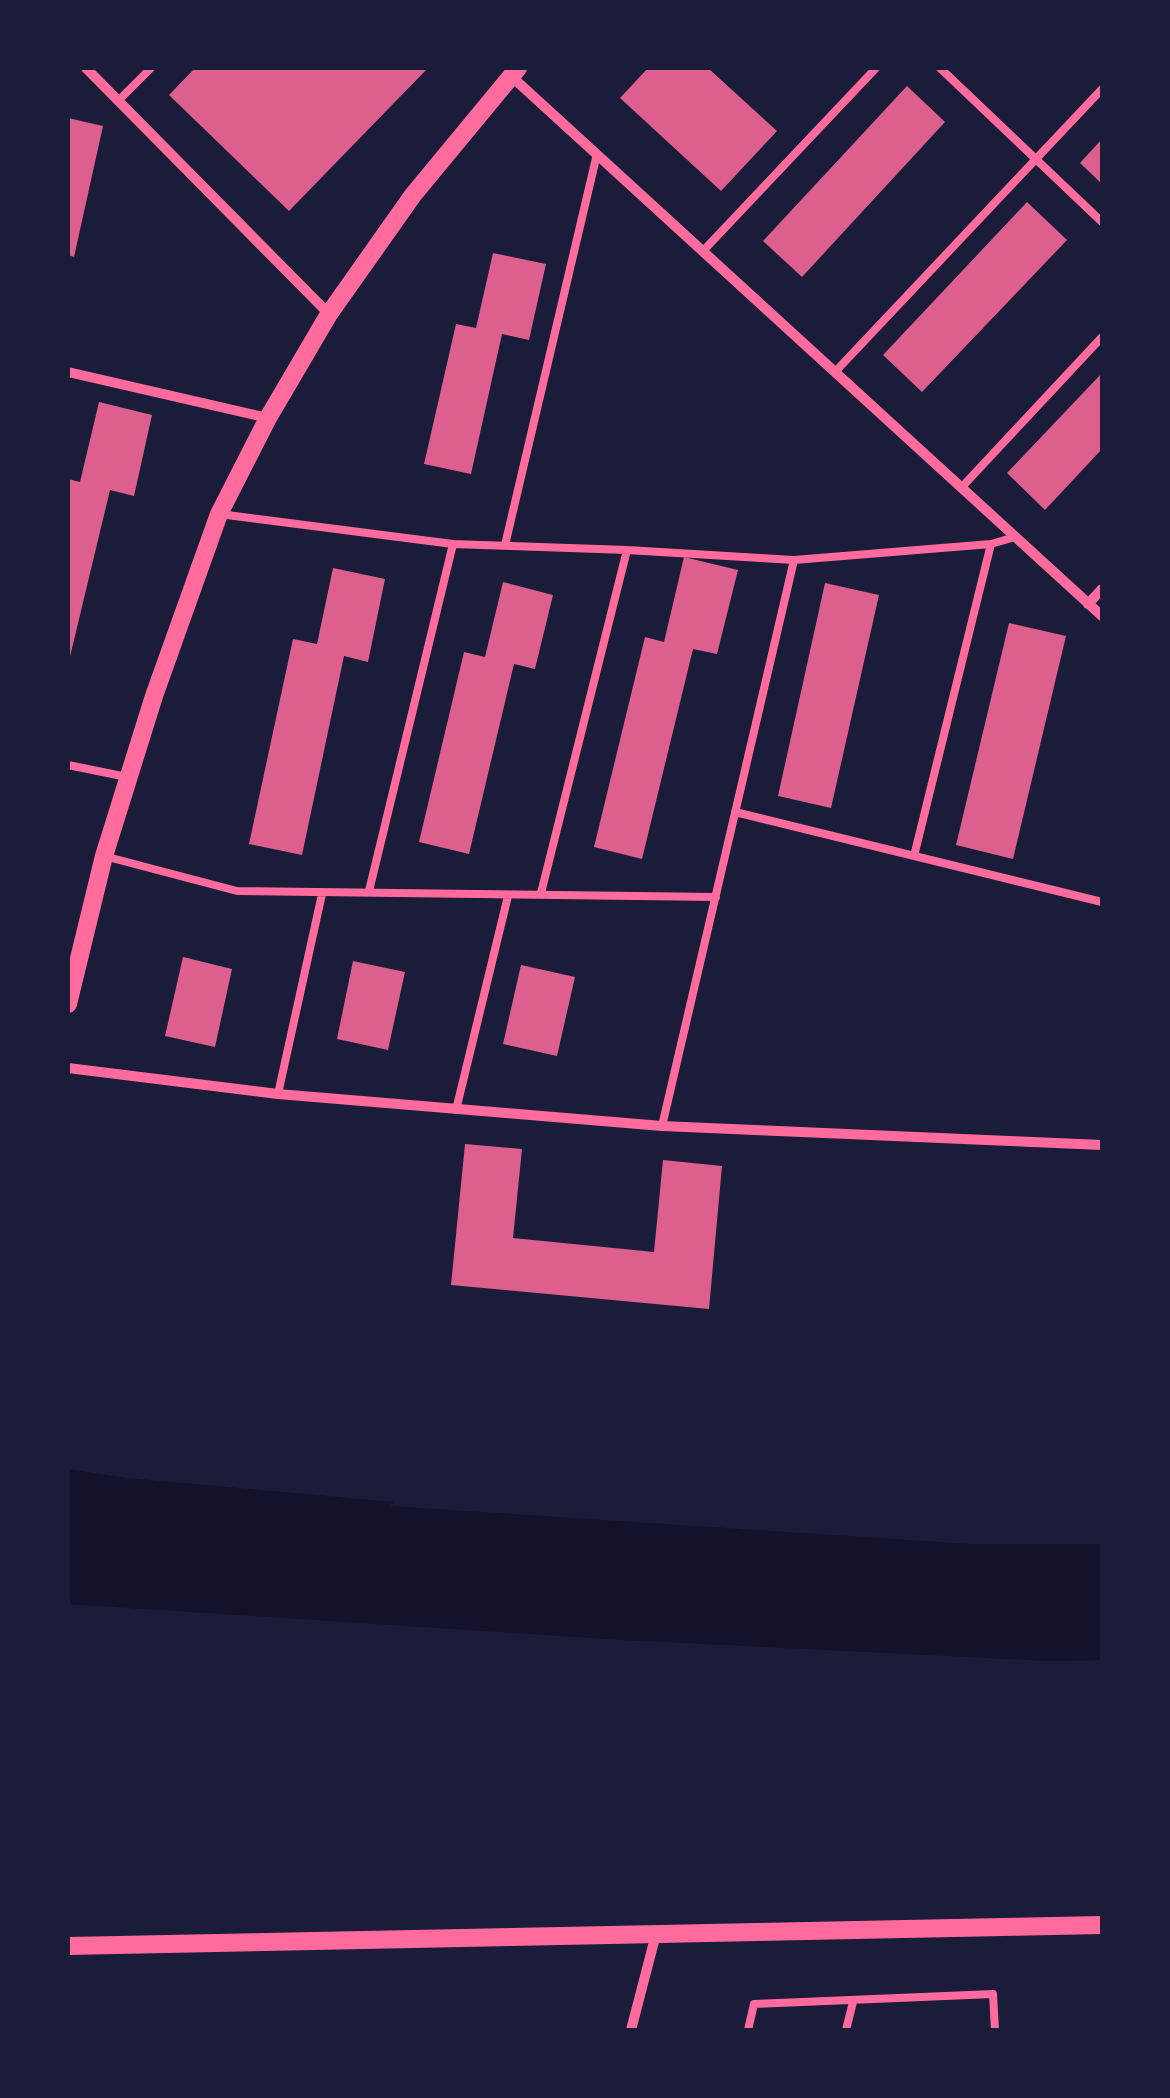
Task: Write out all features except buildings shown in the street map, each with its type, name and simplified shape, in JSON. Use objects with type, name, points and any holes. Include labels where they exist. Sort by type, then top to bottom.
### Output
[{"type":"street","points":[[86,68],[329,314]]},
{"type":"street","points":[[68,1004],[70,980],[128,778],[219,514],[268,418],[329,314],[412,195],[514,72],[597,154],[1102,616]]},
{"type":"street","points":[[68,376],[268,418]]},
{"type":"street","points":[[1088,604],[1102,589]]},
{"type":"street","points":[[68,1068],[278,1094],[662,1126],[1102,1145]]},
{"type":"street","points":[[68,1946],[1102,1925]]},
{"type":"street","points":[[631,2030],[656,1934]]},
{"type":"lane","points":[[118,100],[151,68]]},
{"type":"lane","points":[[703,251],[876,68]]},
{"type":"lane","points":[[940,68],[1102,222]]},
{"type":"lane","points":[[835,372],[1102,90]]},
{"type":"lane","points":[[505,546],[597,154]]},
{"type":"lane","points":[[961,488],[1102,337]]},
{"type":"lane","points":[[219,514],[452,544],[794,560],[992,544],[1015,537]]},
{"type":"lane","points":[[369,890],[452,544]]},
{"type":"lane","points":[[914,856],[992,544]]},
{"type":"lane","points":[[541,892],[627,550]]},
{"type":"lane","points":[[662,1126],[794,560]]},
{"type":"lane","points":[[68,765],[128,778]]},
{"type":"lane","points":[[735,812],[1102,902]]},
{"type":"lane","points":[[104,856],[237,891],[716,897]]},
{"type":"lane","points":[[278,1094],[322,894]]},
{"type":"lane","points":[[456,1110],[508,896]]},
{"type":"lane","points":[[748,2030],[754,2004],[994,1994],[995,2030]]},
{"type":"lane","points":[[846,2030],[853,2002]]},
{"type":"shaded area","points":[[68,1469],[127,1478],[394,1502],[390,1506],[970,1544],[1102,1544],[1102,1660],[1049,1661],[623,1640],[68,1604]]}]
